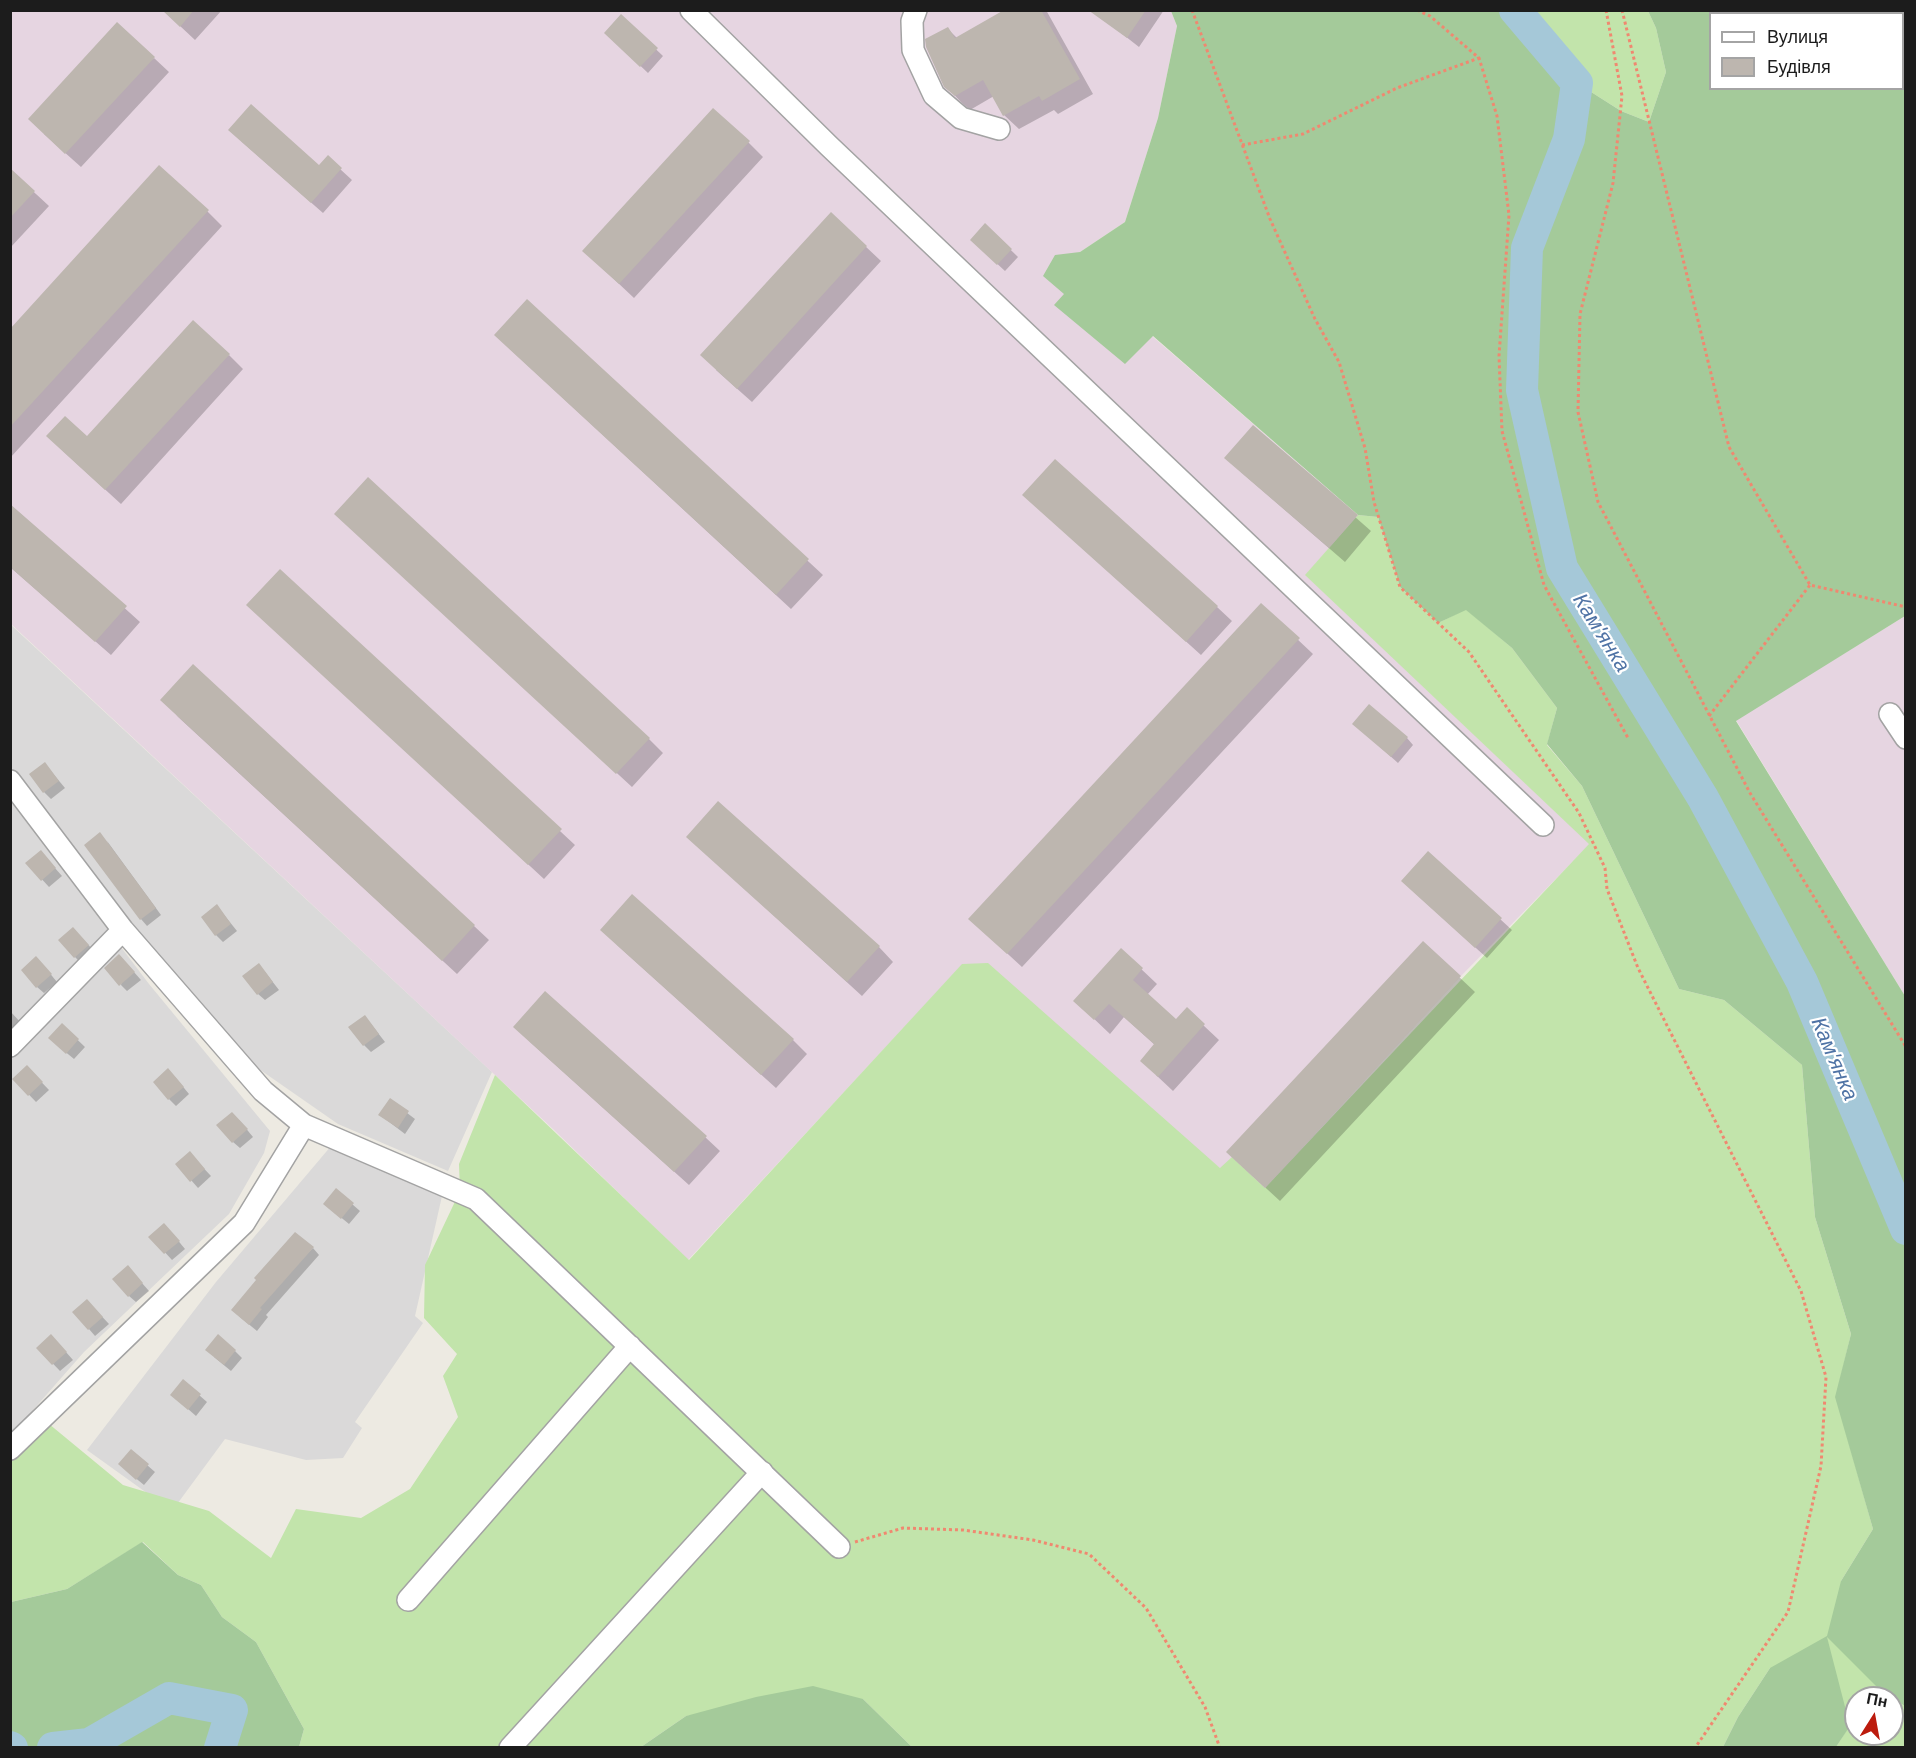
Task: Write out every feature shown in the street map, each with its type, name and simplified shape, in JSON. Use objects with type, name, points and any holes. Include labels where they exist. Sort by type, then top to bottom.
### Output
[{"type":"street","points":[[691,10],[829,146],[1542,825]]},
{"type":"street","points":[[916,10],[912,21],[913,50],[934,95],[961,118],[999,129]]},
{"type":"street","points":[[1890,714],[1905,738]]},
{"type":"street","points":[[10,781],[123,930],[263,1092],[304,1125],[476,1199],[839,1547]]},
{"type":"street","points":[[10,1046],[123,930]]},
{"type":"street","points":[[10,1449],[244,1223],[304,1125]]},
{"type":"street","points":[[408,1600],[630,1346]]},
{"type":"street","points":[[510,1748],[762,1472]]},
{"type":"path","points":[[1192,10],[1270,219],[1315,319],[1339,362],[1365,448],[1374,502],[1400,587],[1469,652],[1579,813],[1605,868],[1607,889],[1638,968],[1801,1291],[1826,1377],[1821,1467],[1788,1612],[1695,1748]]},
{"type":"path","points":[[1417,10],[1430,16],[1479,58],[1497,116],[1509,215],[1499,356],[1502,431],[1544,585],[1628,738]]},
{"type":"path","points":[[1606,10],[1622,96],[1613,183],[1580,314],[1578,412],[1598,502],[1750,793],[1905,1047]]},
{"type":"path","points":[[1622,10],[1729,447],[1810,585],[1905,607]]},
{"type":"path","points":[[1242,145],[1303,134],[1397,88],[1479,58]]},
{"type":"path","points":[[1709,716],[1810,585]]},
{"type":"path","points":[[839,1547],[903,1528],[963,1530],[1033,1540],[1089,1554],[1146,1608],[1205,1707],[1220,1748]]},
{"type":"shaded area","points":[[10,11],[1171,11],[1177,26],[1158,118],[1125,222],[1080,252],[1152,336],[1358,515],[1306,575],[1590,844],[1461,976],[1265,1188],[1232,1158],[1221,1169],[963,964],[688,1260],[553,1129],[11,624]]},
{"type":"shaded area","points":[[1905,616],[1905,996],[1736,720]]},
{"type":"shaded area","points":[[10,624],[492,1072],[448,1171],[338,1124],[246,1060],[135,933],[11,767]]},
{"type":"shaded area","points":[[11,802],[149,984],[270,1131],[264,1153],[229,1214],[84,1352],[11,1435]]},
{"type":"shaded area","points":[[337,1139],[442,1196],[415,1316],[423,1323],[355,1422],[362,1428],[343,1458],[306,1460],[225,1439],[172,1511],[87,1450],[216,1282]]},
{"type":"green space","points":[[1171,11],[1515,11],[1577,83],[1621,111],[1649,122],[1666,72],[1656,28],[1648,11],[1905,11],[1905,616],[1736,721],[1905,996],[1905,1706],[1904,1686],[1876,1686],[1827,1637],[1844,1703],[1844,1735],[1836,1747],[1723,1747],[1738,1717],[1770,1668],[1827,1636],[1841,1581],[1873,1529],[1835,1397],[1851,1334],[1815,1217],[1802,1065],[1724,1000],[1679,989],[1582,786],[1547,744],[1557,708],[1512,648],[1466,610],[1438,623],[1400,587],[1378,517],[1358,515],[1153,336],[1125,364],[1054,305],[1064,294],[1043,276],[1055,255],[1080,252],[1125,222],[1158,118],[1177,26]]},
{"type":"green space","points":[[1515,11],[1648,11],[1656,28],[1666,72],[1649,122],[1621,111],[1577,83]]},
{"type":"green space","points":[[1358,515],[1378,517],[1400,587],[1438,623],[1466,609],[1512,648],[1557,708],[1547,745],[1582,786],[1679,989],[1724,1000],[1802,1065],[1815,1217],[1851,1334],[1836,1397],[1873,1529],[1841,1581],[1881,1686],[1844,1686],[1844,1721],[1770,1668],[1738,1717],[1723,1747],[912,1747],[863,1699],[686,1716],[641,1747],[299,1747],[304,1729],[256,1642],[222,1617],[201,1585],[178,1575],[143,1542],[67,1589],[11,1602],[10,1449],[43,1419],[123,1485],[209,1511],[271,1558],[296,1509],[361,1518],[410,1489],[458,1417],[443,1376],[457,1354],[424,1318],[425,1265],[460,1191],[459,1164],[495,1075],[689,1260],[962,964],[988,963],[1220,1168],[1232,1157],[1265,1188],[1589,844],[1305,575]]},
{"type":"green space","points":[[142,1542],[178,1575],[201,1585],[222,1617],[256,1642],[304,1729],[299,1747],[11,1747],[11,1602],[67,1589]]},
{"type":"green space","points":[[813,1686],[863,1699],[912,1747],[641,1747],[686,1716],[756,1697]]},
{"type":"green space","points":[[1905,1706],[1905,1747],[1836,1747],[1844,1734],[1844,1746],[1904,1746]]},
{"type":"building","points":[[162,10],[194,10],[180,27]]},
{"type":"building","points":[[1004,10],[1041,10],[1080,79],[1042,101],[1039,96],[1003,116],[983,80],[955,96],[944,87],[926,47],[925,39],[948,27],[955,38]]},
{"type":"building","points":[[1088,10],[1146,10],[1127,38]]},
{"type":"building","points":[[621,14],[658,48],[640,67],[604,33]]},
{"type":"building","points":[[117,22],[155,57],[65,154],[28,119]]},
{"type":"building","points":[[251,104],[319,165],[328,155],[342,168],[311,203],[228,130]]},
{"type":"building","points":[[713,108],[750,141],[619,284],[582,251]]},
{"type":"building","points":[[159,165],[209,210],[10,427],[10,329]]},
{"type":"building","points":[[10,168],[35,191],[10,218]]},
{"type":"building","points":[[831,212],[867,246],[737,389],[700,355]]},
{"type":"building","points":[[985,223],[1012,249],[997,265],[970,240]]},
{"type":"building","points":[[527,299],[809,559],[776,595],[494,335]]},
{"type":"building","points":[[193,320],[230,354],[105,490],[46,436],[65,416],[87,436]]},
{"type":"building","points":[[1253,425],[1358,515],[1329,548],[1224,458]]},
{"type":"building","points":[[1055,459],[1218,606],[1186,642],[1022,495]]},
{"type":"building","points":[[368,477],[650,738],[616,774],[334,514]]},
{"type":"building","points":[[10,504],[127,606],[95,642],[10,567]]},
{"type":"building","points":[[280,569],[562,829],[528,865],[246,605]]},
{"type":"building","points":[[1261,603],[1300,638],[1007,954],[968,919]]},
{"type":"building","points":[[193,664],[475,925],[442,961],[160,700]]},
{"type":"building","points":[[1369,704],[1408,737],[1391,757],[1352,724]]},
{"type":"building","points":[[45,762],[59,781],[43,793],[29,774]]},
{"type":"building","points":[[718,801],[880,946],[847,982],[686,837]]},
{"type":"building","points":[[100,832],[156,908],[140,920],[84,845]]},
{"type":"building","points":[[41,850],[56,868],[41,881],[25,863]]},
{"type":"building","points":[[1428,851],[1502,918],[1475,948],[1401,881]]},
{"type":"building","points":[[632,894],[794,1039],[761,1075],[600,930]]},
{"type":"building","points":[[217,904],[231,924],[215,936],[201,917]]},
{"type":"building","points":[[73,927],[89,945],[74,958],[58,940]]},
{"type":"building","points":[[1423,941],[1461,976],[1265,1188],[1226,1152]]},
{"type":"building","points":[[1121,948],[1143,968],[1133,980],[1176,1019],[1187,1007],[1205,1024],[1158,1077],[1140,1061],[1154,1044],[1109,1004],[1094,1020],[1073,1001]]},
{"type":"building","points":[[119,954],[135,972],[119,986],[104,968]]},
{"type":"building","points":[[36,956],[52,974],[36,988],[21,970]]},
{"type":"building","points":[[259,963],[273,982],[257,995],[242,976]]},
{"type":"building","points":[[545,991],[707,1136],[674,1172],[513,1027]]},
{"type":"building","points":[[365,1015],[379,1034],[363,1046],[348,1027]]},
{"type":"building","points":[[62,1023],[79,1039],[66,1054],[48,1038]]},
{"type":"building","points":[[27,1065],[43,1082],[28,1096],[12,1079]]},
{"type":"building","points":[[168,1068],[184,1087],[168,1100],[153,1082]]},
{"type":"building","points":[[390,1098],[409,1111],[398,1128],[378,1115]]},
{"type":"building","points":[[232,1112],[248,1129],[232,1143],[216,1125]]},
{"type":"building","points":[[190,1151],[205,1169],[190,1182],[175,1164]]},
{"type":"building","points":[[336,1188],[354,1203],[341,1219],[323,1204]]},
{"type":"building","points":[[164,1223],[180,1241],[164,1254],[148,1237]]},
{"type":"building","points":[[295,1232],[314,1247],[260,1308],[262,1309],[249,1325],[231,1310],[256,1280],[254,1278]]},
{"type":"building","points":[[128,1265],[143,1283],[128,1297],[112,1279]]},
{"type":"building","points":[[87,1299],[103,1317],[88,1330],[72,1312]]},
{"type":"building","points":[[51,1334],[67,1352],[52,1365],[36,1348]]},
{"type":"building","points":[[218,1334],[236,1350],[224,1365],[205,1350]]},
{"type":"building","points":[[183,1379],[201,1394],[188,1410],[170,1395]]},
{"type":"building","points":[[131,1449],[149,1464],[136,1480],[118,1464]]},
{"type":"waterway","name":"Кам'янка","points":[[1515,10],[1577,83],[1569,139],[1527,248],[1522,390],[1562,568],[1703,798],[1802,982],[1906,1229]]},
{"type":"waterway","points":[[53,1748],[89,1744],[169,1698],[232,1710],[220,1748]]}]
